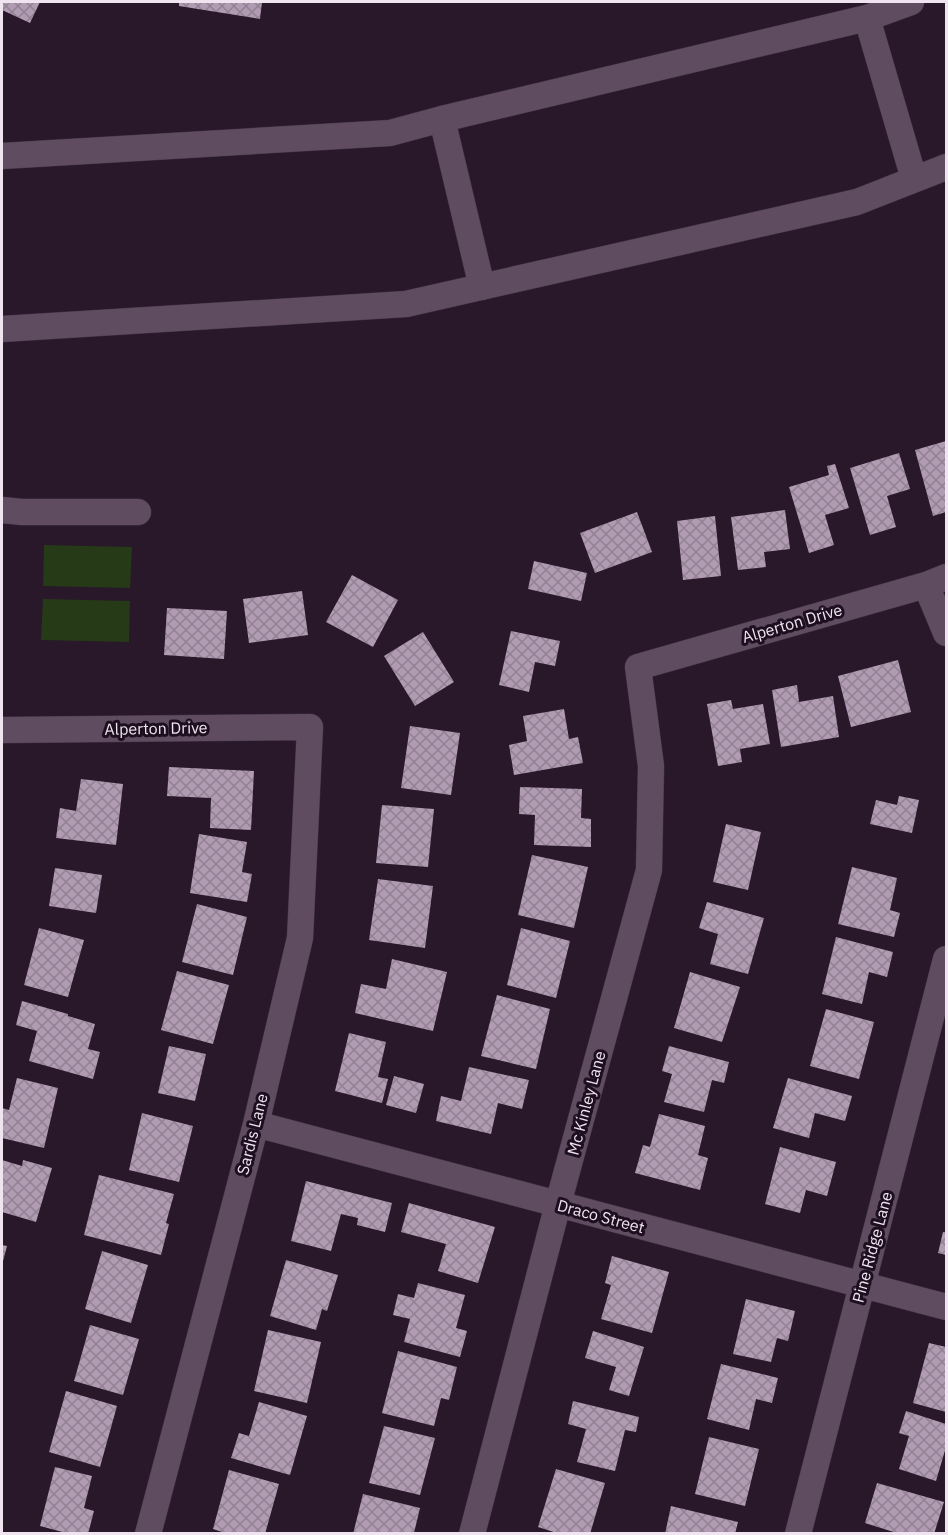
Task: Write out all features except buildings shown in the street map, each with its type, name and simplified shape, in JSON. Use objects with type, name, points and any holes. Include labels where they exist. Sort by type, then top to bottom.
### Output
[{"type":"street","points":[[2,156],[390,133],[867,18],[911,2]]},
{"type":"street","points":[[867,18],[914,179]]},
{"type":"street","points":[[442,119],[482,287]]},
{"type":"street","points":[[2,329],[406,304],[858,202],[946,167]]},
{"type":"street","points":[[2,510],[138,512]]},
{"type":"street","points":[[936,581],[946,633]]},
{"type":"street","name":"Alperton Drive","points":[[638,667],[936,581]]},
{"type":"street","name":"Mc Kinley Lane","points":[[472,1533],[649,870],[651,766],[638,667]]},
{"type":"street","name":"Alperton Drive","points":[[2,732],[310,727]]},
{"type":"street","name":"Sardis Lane","points":[[148,1533],[256,1124],[300,938],[310,727]]},
{"type":"street","name":"Pine Ridge Lane","points":[[798,1533],[946,959]]},
{"type":"street","name":"Draco Street","points":[[256,1124],[946,1307]]},
{"type":"green space","points":[[44,545],[132,547],[130,588],[43,586]]},
{"type":"green space","points":[[43,599],[130,601],[129,642],[41,640]]}]
